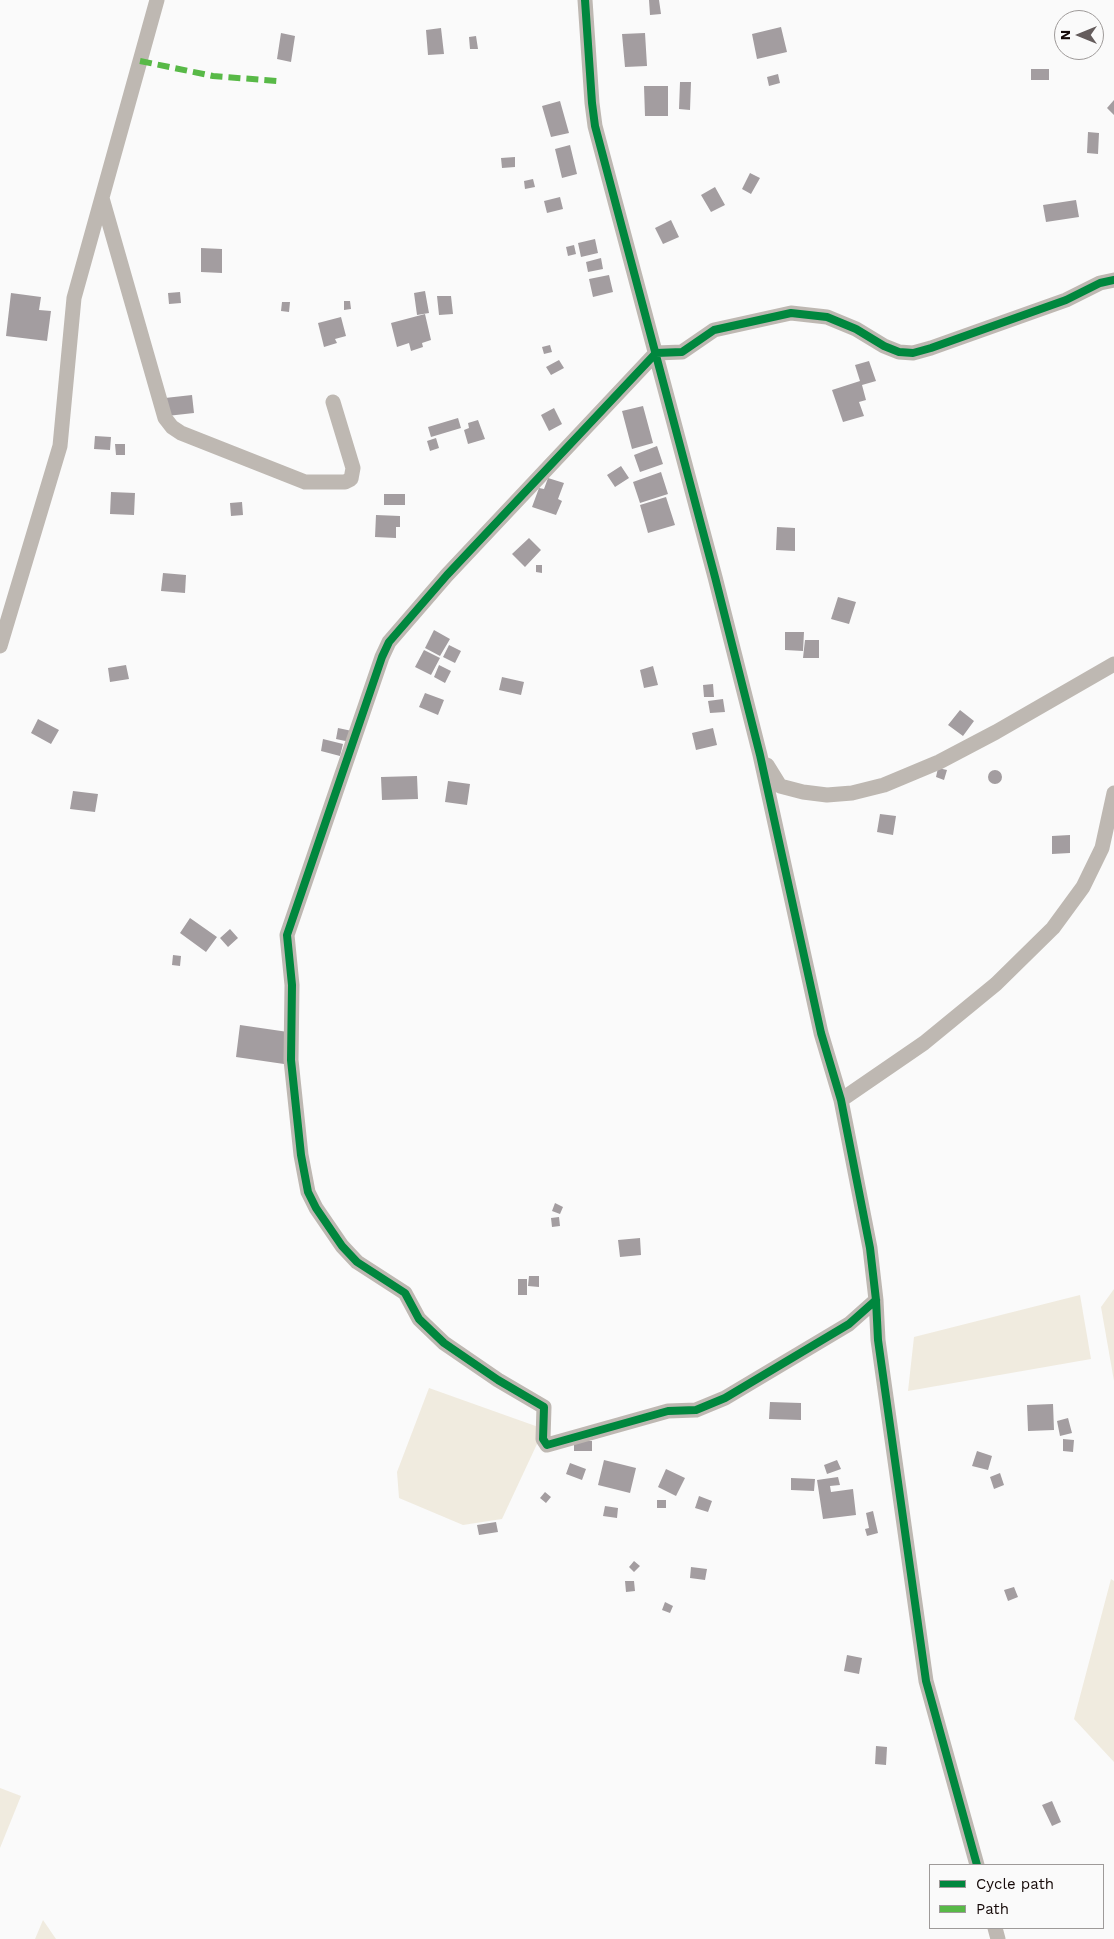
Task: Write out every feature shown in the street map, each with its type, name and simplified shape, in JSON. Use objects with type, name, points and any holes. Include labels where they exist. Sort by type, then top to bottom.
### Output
[{"type":"street","points":[[0,646],[60,446],[74,298],[157,0]]},
{"type":"street","points":[[585,0],[592,103],[596,126],[760,755],[821,1033],[841,1100],[863,1210],[876,1300],[878,1340],[926,1681],[977,1864]]},
{"type":"street","points":[[102,196],[165,418],[172,427],[181,433],[304,482],[313,484],[345,482],[351,479],[353,468],[332,402]]},
{"type":"street","points":[[876,1300],[849,1324],[725,1398],[696,1410],[668,1411],[547,1445],[543,1439],[544,1407],[498,1380],[444,1343],[420,1318],[405,1293],[357,1262],[342,1246],[316,1208],[308,1192],[301,1156],[291,1060],[292,984],[286,935],[382,656],[389,642],[447,575],[656,353],[682,352],[714,330],[791,313],[827,317],[856,329],[884,346],[899,352],[913,353],[1066,300],[1100,282],[1114,280]]},
{"type":"street","points":[[760,755],[780,786],[788,788],[827,795],[852,793],[884,785],[939,762],[996,732],[1114,664]]},
{"type":"street","points":[[841,1100],[931,1037],[996,984],[1053,928],[1083,886],[1102,848],[1114,793]]},
{"type":"shaded area","points":[[1114,1289],[1114,1381],[1101,1307]]},
{"type":"shaded area","points":[[1080,1295],[1091,1359],[908,1391],[914,1337]]},
{"type":"shaded area","points":[[429,1388],[544,1429],[502,1519],[463,1525],[399,1498],[397,1472]]},
{"type":"shaded area","points":[[1111,1579],[1114,1581],[1114,1762],[1074,1719]]},
{"type":"shaded area","points":[[0,1788],[21,1796],[0,1848]]},
{"type":"shaded area","points":[[43,1920],[56,1939],[35,1939]]},
{"type":"building","points":[[649,0],[659,0],[661,14],[650,15]]},
{"type":"building","points":[[781,27],[787,52],[757,59],[752,34]]},
{"type":"building","points":[[441,28],[444,54],[428,55],[426,30]]},
{"type":"building","points":[[281,33],[295,36],[291,62],[277,59]]},
{"type":"building","points":[[645,33],[647,66],[625,67],[622,34]]},
{"type":"building","points":[[476,36],[478,49],[470,49],[469,37]]},
{"type":"building","points":[[1031,69],[1049,69],[1049,80],[1031,80]]},
{"type":"building","points":[[778,74],[780,83],[769,86],[767,77]]},
{"type":"building","points":[[680,82],[691,82],[690,110],[679,109]]},
{"type":"building","points":[[644,86],[668,86],[668,116],[645,116]]},
{"type":"building","points":[[1114,100],[1114,115],[1107,108]]},
{"type":"building","points":[[560,101],[569,133],[551,137],[542,106]]},
{"type":"building","points":[[1088,132],[1099,133],[1098,154],[1087,153]]},
{"type":"building","points":[[570,145],[577,174],[562,178],[555,149]]},
{"type":"building","points":[[515,157],[515,167],[502,168],[501,158]]},
{"type":"building","points":[[750,173],[760,178],[751,194],[742,189]]},
{"type":"building","points":[[533,179],[535,187],[525,189],[524,181]]},
{"type":"building","points":[[715,187],[725,205],[711,212],[701,195]]},
{"type":"building","points":[[560,197],[563,209],[547,213],[544,201]]},
{"type":"building","points":[[1076,200],[1079,217],[1046,222],[1043,205]]},
{"type":"building","points":[[671,220],[679,237],[663,244],[655,228]]},
{"type":"building","points":[[595,239],[598,253],[581,257],[578,243]]},
{"type":"building","points":[[574,245],[576,254],[568,256],[566,247]]},
{"type":"building","points":[[201,248],[222,249],[222,273],[201,272]]},
{"type":"building","points":[[601,258],[603,269],[588,272],[586,262]]},
{"type":"building","points":[[609,275],[613,292],[593,297],[589,279]]},
{"type":"building","points":[[425,291],[429,313],[417,315],[414,293]]},
{"type":"building","points":[[180,292],[181,303],[169,304],[168,293]]},
{"type":"building","points":[[11,293],[41,297],[39,310],[51,311],[47,341],[6,336]]},
{"type":"building","points":[[437,296],[451,296],[453,314],[439,315]]},
{"type":"building","points":[[344,301],[350,301],[351,309],[344,310]]},
{"type":"building","points":[[282,302],[290,302],[289,312],[281,311]]},
{"type":"building","points":[[425,314],[431,340],[422,343],[423,347],[411,351],[409,343],[397,347],[391,323]]},
{"type":"building","points":[[341,317],[346,336],[335,339],[337,343],[324,347],[318,323]]},
{"type":"building","points":[[550,345],[552,352],[544,354],[542,347]]},
{"type":"building","points":[[559,360],[564,368],[551,375],[546,367]]},
{"type":"building","points":[[869,361],[876,381],[862,385],[866,400],[859,402],[864,416],[843,422],[832,390],[860,381],[855,365]]},
{"type":"building","points":[[192,395],[194,413],[167,416],[165,398]]},
{"type":"building","points":[[643,406],[653,443],[632,449],[622,411]]},
{"type":"building","points":[[554,408],[562,424],[549,431],[541,415]]},
{"type":"building","points":[[458,418],[461,428],[431,437],[428,427]]},
{"type":"building","points":[[478,420],[485,439],[468,444],[464,430],[469,428],[468,423]]},
{"type":"building","points":[[95,436],[111,437],[110,450],[94,449]]},
{"type":"building","points":[[436,438],[439,448],[430,451],[427,441]]},
{"type":"building","points":[[115,444],[125,444],[125,455],[116,455]]},
{"type":"building","points":[[657,446],[663,464],[640,472],[634,455]]},
{"type":"building","points":[[621,466],[629,478],[615,487],[607,475]]},
{"type":"building","points":[[661,472],[668,494],[640,503],[633,482]]},
{"type":"building","points":[[548,478],[564,483],[558,499],[562,501],[556,515],[532,507],[539,488],[544,489]]},
{"type":"building","points":[[111,492],[135,493],[134,515],[110,514]]},
{"type":"building","points":[[384,494],[405,494],[405,505],[384,505]]},
{"type":"building","points":[[666,497],[675,525],[648,533],[640,505]]},
{"type":"building","points":[[242,502],[243,515],[231,516],[230,503]]},
{"type":"building","points":[[376,515],[400,516],[400,527],[396,527],[396,538],[375,537]]},
{"type":"building","points":[[777,527],[795,528],[795,551],[776,550]]},
{"type":"building","points":[[529,538],[541,550],[525,567],[512,554]]},
{"type":"building","points":[[536,565],[542,565],[542,573],[536,572]]},
{"type":"building","points":[[163,573],[186,575],[185,593],[161,591]]},
{"type":"building","points":[[838,597],[856,602],[849,624],[831,619]]},
{"type":"building","points":[[434,630],[450,639],[440,656],[425,648]]},
{"type":"building","points":[[785,632],[804,632],[803,651],[785,650]]},
{"type":"building","points":[[805,640],[819,640],[819,658],[803,658]]},
{"type":"building","points":[[449,645],[461,651],[455,663],[443,657]]},
{"type":"building","points":[[424,650],[440,658],[431,675],[415,667]]},
{"type":"building","points":[[126,665],[129,679],[110,682],[108,668]]},
{"type":"building","points":[[439,665],[451,671],[445,683],[434,677]]},
{"type":"building","points":[[653,666],[658,685],[644,688],[640,670]]},
{"type":"building","points":[[502,677],[524,682],[521,695],[499,690]]},
{"type":"building","points":[[713,684],[714,697],[704,697],[703,685]]},
{"type":"building","points":[[425,693],[444,700],[438,715],[419,707]]},
{"type":"building","points":[[723,699],[725,712],[710,713],[708,701]]},
{"type":"building","points":[[960,710],[974,721],[963,736],[948,725]]},
{"type":"building","points":[[38,719],[59,730],[51,744],[31,733]]},
{"type":"building","points":[[338,728],[352,731],[350,742],[336,739]]},
{"type":"building","points":[[713,728],[717,745],[696,750],[692,733]]},
{"type":"building","points":[[323,739],[343,744],[340,756],[321,751]]},
{"type":"building","points":[[938,768],[947,770],[944,780],[936,777]]},
{"type":"building","points":[[992,770],[998,770],[1002,777],[998,784],[992,784],[988,780],[988,774]]},
{"type":"building","points":[[417,776],[418,799],[382,800],[381,777]]},
{"type":"building","points":[[448,781],[470,784],[467,805],[445,802]]},
{"type":"building","points":[[73,791],[98,794],[95,812],[70,809]]},
{"type":"building","points":[[880,814],[896,816],[893,835],[877,832]]},
{"type":"building","points":[[1070,835],[1070,853],[1052,854],[1052,836]]},
{"type":"building","points":[[190,918],[217,937],[206,952],[180,933]]},
{"type":"building","points":[[230,929],[238,938],[228,947],[220,938]]},
{"type":"building","points":[[173,955],[181,956],[180,966],[172,965]]},
{"type":"building","points":[[240,1025],[288,1032],[284,1064],[236,1057]]},
{"type":"building","points":[[555,1203],[563,1207],[560,1214],[552,1211]]},
{"type":"building","points":[[559,1217],[560,1226],[552,1227],[551,1218]]},
{"type":"building","points":[[640,1238],[641,1255],[620,1257],[618,1240]]},
{"type":"building","points":[[529,1276],[539,1276],[539,1287],[528,1286]]},
{"type":"building","points":[[518,1279],[527,1279],[527,1295],[518,1295]]},
{"type":"building","points":[[770,1402],[801,1403],[801,1420],[769,1419]]},
{"type":"building","points":[[1053,1404],[1054,1430],[1028,1431],[1027,1405]]},
{"type":"building","points":[[1068,1418],[1072,1433],[1060,1436],[1057,1421]]},
{"type":"building","points":[[1063,1439],[1074,1440],[1073,1452],[1063,1451]]},
{"type":"building","points":[[574,1441],[592,1441],[592,1451],[574,1451]]},
{"type":"building","points":[[977,1451],[992,1456],[988,1470],[972,1466]]},
{"type":"building","points":[[604,1460],[636,1468],[630,1493],[598,1485]]},
{"type":"building","points":[[837,1460],[841,1469],[827,1474],[824,1465]]},
{"type":"building","points":[[570,1463],[586,1469],[582,1480],[566,1474]]},
{"type":"building","points":[[666,1469],[685,1478],[676,1496],[658,1487]]},
{"type":"building","points":[[1000,1473],[1004,1485],[994,1489],[990,1477]]},
{"type":"building","points":[[838,1477],[840,1485],[830,1486],[831,1492],[853,1489],[856,1515],[823,1519],[817,1480]]},
{"type":"building","points":[[791,1478],[815,1479],[814,1491],[791,1490]]},
{"type":"building","points":[[545,1492],[551,1497],[546,1503],[540,1498]]},
{"type":"building","points":[[699,1496],[712,1501],[708,1512],[695,1508]]},
{"type":"building","points":[[657,1500],[666,1500],[666,1508],[657,1508]]},
{"type":"building","points":[[605,1506],[618,1508],[617,1518],[603,1516]]},
{"type":"building","points":[[873,1511],[878,1533],[867,1536],[865,1529],[869,1528],[866,1513]]},
{"type":"building","points":[[496,1522],[498,1532],[479,1535],[477,1525]]},
{"type":"building","points":[[634,1561],[640,1566],[634,1572],[629,1567]]},
{"type":"building","points":[[691,1567],[707,1569],[705,1580],[690,1578]]},
{"type":"building","points":[[625,1581],[634,1581],[635,1591],[626,1592]]},
{"type":"building","points":[[1014,1587],[1018,1597],[1008,1601],[1004,1590]]},
{"type":"building","points":[[665,1602],[673,1606],[670,1613],[662,1610]]},
{"type":"building","points":[[847,1655],[862,1658],[859,1674],[844,1671]]},
{"type":"building","points":[[876,1746],[887,1747],[886,1765],[875,1764]]},
{"type":"building","points":[[1052,1801],[1061,1822],[1052,1826],[1042,1805]]},
{"type":"marked path","points":[[140,61],[213,76],[277,81]]},
{"type":"cycle path","points":[[585,0],[595,126],[715,577],[760,755],[821,1033],[841,1100],[870,1248],[878,1340],[926,1681],[977,1864]]},
{"type":"cycle path","points":[[876,1300],[849,1324],[725,1398],[696,1410],[668,1411],[547,1445],[543,1439],[544,1407],[498,1380],[444,1343],[419,1319],[405,1293],[357,1262],[342,1246],[316,1208],[308,1192],[301,1155],[291,1060],[292,985],[287,935],[382,657],[389,642],[447,575],[656,353],[682,352],[714,330],[791,313],[827,317],[856,329],[884,346],[899,352],[913,353],[1066,300],[1100,283],[1114,280]]}]
